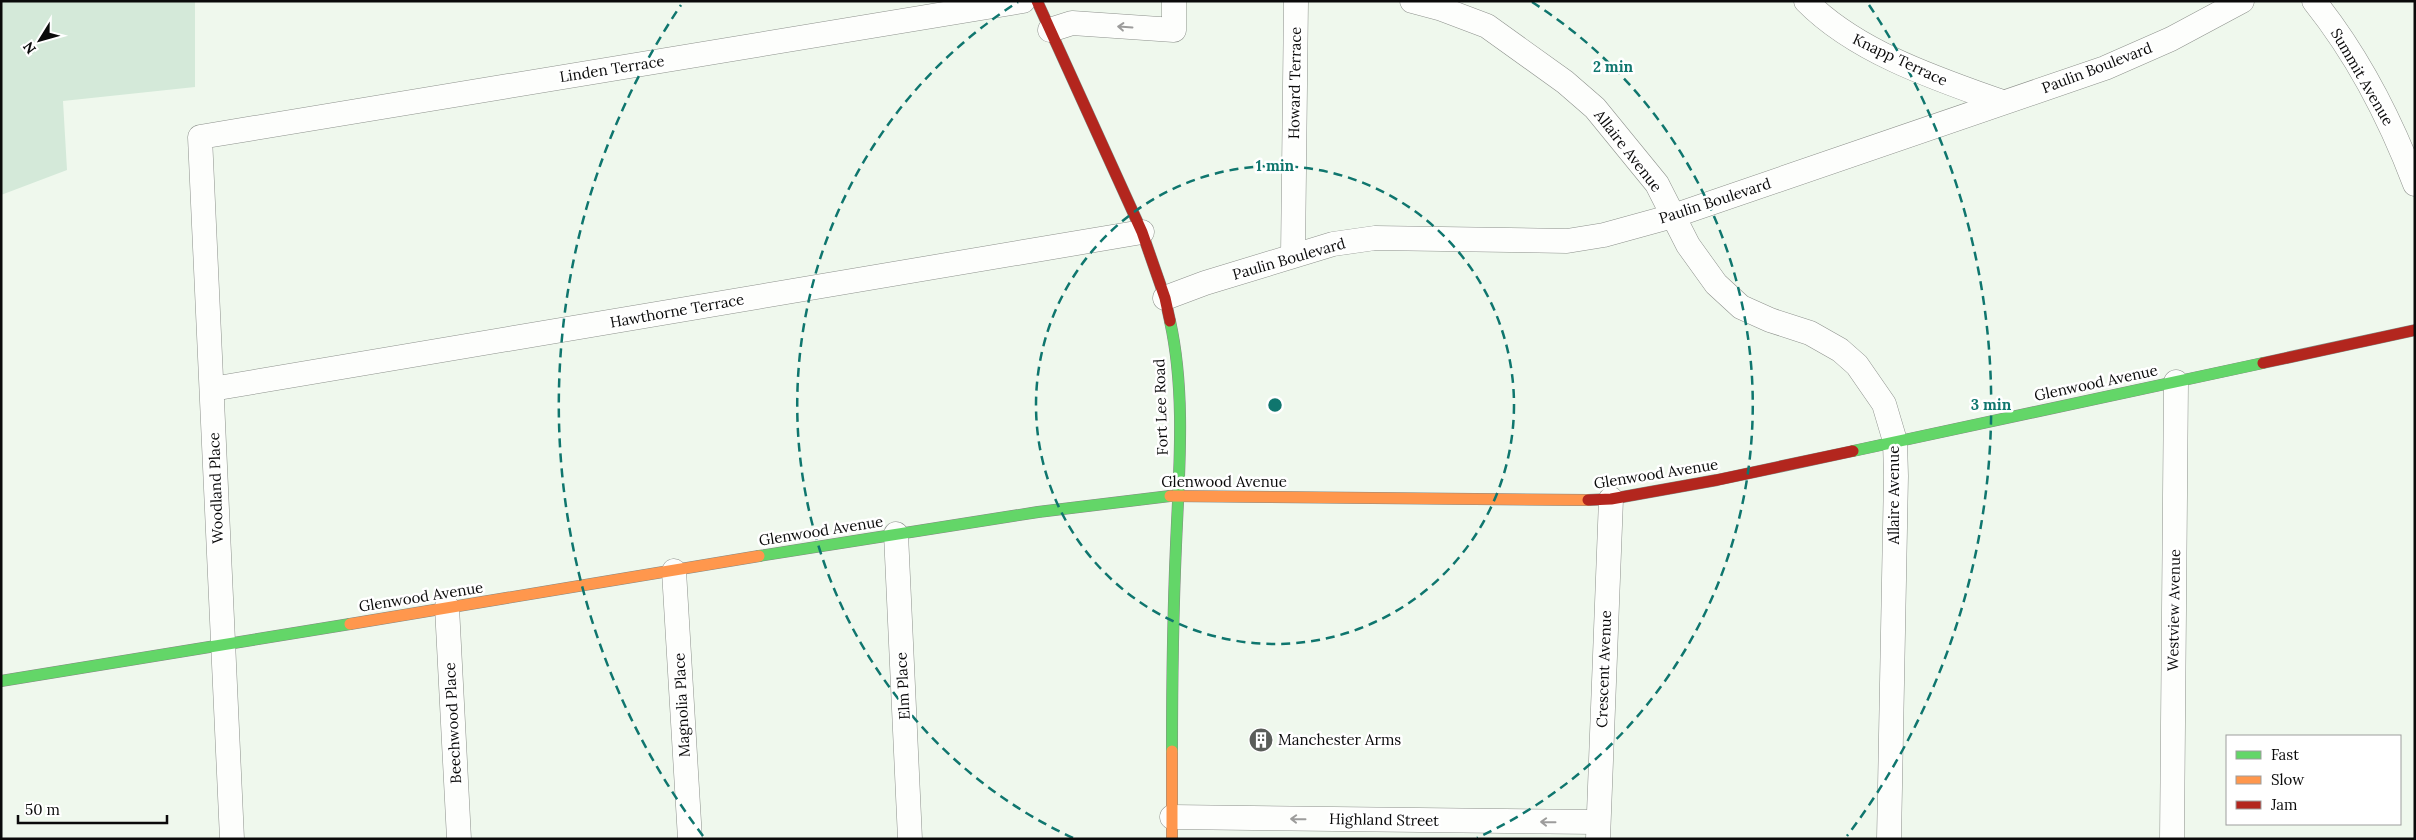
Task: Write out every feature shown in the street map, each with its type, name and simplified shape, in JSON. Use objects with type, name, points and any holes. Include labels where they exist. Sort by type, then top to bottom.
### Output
[{"type":"street","name":"Linden Terrace","points":[[200,137],[1023,1]]},
{"type":"street","name":"Fort Lee Road","points":[[1036,1],[1142,232],[1165,298],[1174,338],[1179,390],[1178,495],[1172,634],[1172,828]]},
{"type":"street","points":[[1050,30],[1072,23],[1174,30],[1174,1]]},
{"type":"street","name":"Howard Terrace","points":[[1293,255],[1296,1]]},
{"type":"street","name":"Allaire Avenue","points":[[1412,1],[1442,9],[1487,26],[1565,82],[1595,108],[1628,146],[1657,184],[1688,245],[1716,284],[1741,307],[1770,320],[1810,334],[1840,350],[1857,365],[1884,404],[1895,441],[1889,839]]},
{"type":"street","name":"Knapp Terrace","points":[[1806,1],[1820,15],[1860,43],[1946,82],[2002,102]]},
{"type":"street","name":"Paulin Boulevard","points":[[1165,298],[1293,255],[1333,244],[1375,238],[1567,241],[1604,235],[1674,216],[2105,68],[2171,39],[2242,1]]},
{"type":"street","name":"Summit Avenue","points":[[2314,1],[2352,54],[2380,101],[2415,184]]},
{"type":"street","name":"Woodland Place","points":[[200,137],[232,839]]},
{"type":"street","name":"Hawthorne Terrace","points":[[212,390],[1142,232]]},
{"type":"street","name":"Glenwood Avenue","points":[[1,680],[896,534],[1038,512],[1178,495],[1567,501],[1611,499],[1717,480],[2415,330]]},
{"type":"street","name":"Westview Avenue","points":[[2172,839],[2176,382]]},
{"type":"street","name":"Crescent Avenue","points":[[1597,830],[1611,499]]},
{"type":"street","name":"Elm Place","points":[[896,534],[910,839]]},
{"type":"street","name":"Magnolia Place","points":[[674,570],[690,839]]},
{"type":"street","name":"Beechwood Place","points":[[447,607],[459,839]]},
{"type":"street","name":"Highland Street","points":[[1172,828],[1597,830]]},
{"type":"green space","points":[[1,1],[195,1],[195,87],[63,101],[67,170],[1,195]]},
{"type":"traffic: fast","points":[[1170,321],[1175,348],[1180,404],[1180,461],[1173,622],[1172,751]]},
{"type":"traffic: fast","points":[[1853,451],[2263,363]]},
{"type":"traffic: fast","points":[[759,556],[1038,512],[1170,496]]},
{"type":"traffic: fast","points":[[1,681],[350,624]]},
{"type":"traffic: slow","points":[[1170,496],[1588,500]]},
{"type":"traffic: slow","points":[[350,624],[759,556]]},
{"type":"traffic: slow","points":[[1172,751],[1172,839]]},
{"type":"traffic: jam","points":[[1037,1],[1142,232],[1165,298],[1170,321]]},
{"type":"traffic: jam","points":[[2263,363],[2415,330]]},
{"type":"traffic: jam","points":[[1588,500],[1611,499],[1717,480],[1853,451]]},
{"type":"place","name":"Manchester Arms","points":[[1261,740]]}]
